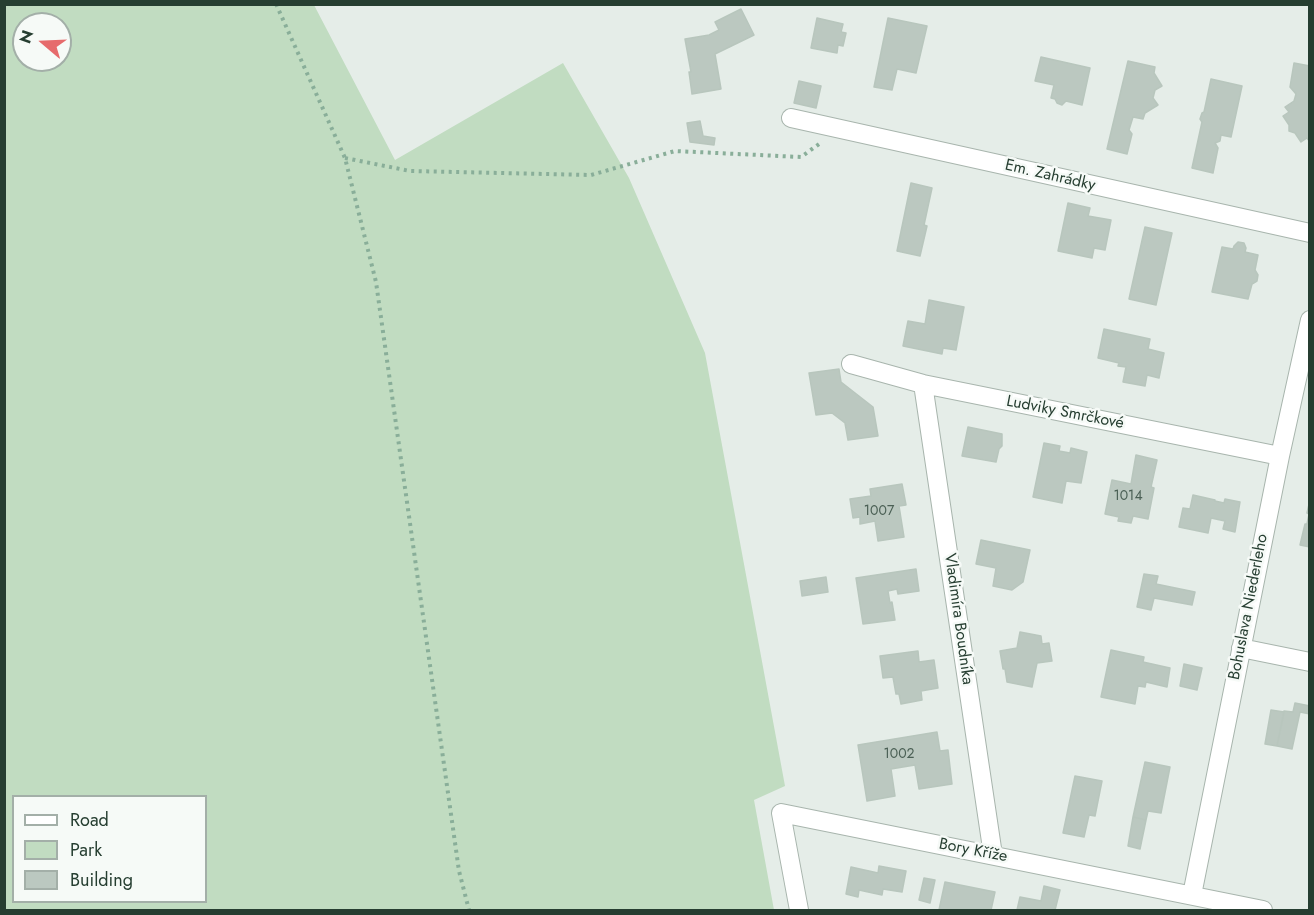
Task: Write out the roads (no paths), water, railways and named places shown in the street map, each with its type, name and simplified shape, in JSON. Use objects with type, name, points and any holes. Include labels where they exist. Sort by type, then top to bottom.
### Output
[{"type":"street","name":"Em. Zahrádky","points":[[791,118],[1310,233]]},
{"type":"street","name":"Bohuslava Niederleho","points":[[1192,895],[1280,456],[1310,320]]},
{"type":"street","name":"Ludviky Smrčkové","points":[[851,364],[923,384],[1280,456]]},
{"type":"street","name":"Vladimíra Boudníka","points":[[923,384],[993,855]]},
{"type":"street","points":[[1241,648],[1310,662]]},
{"type":"street","name":"Bory Kříže","points":[[799,910],[781,813],[1263,910]]}]
